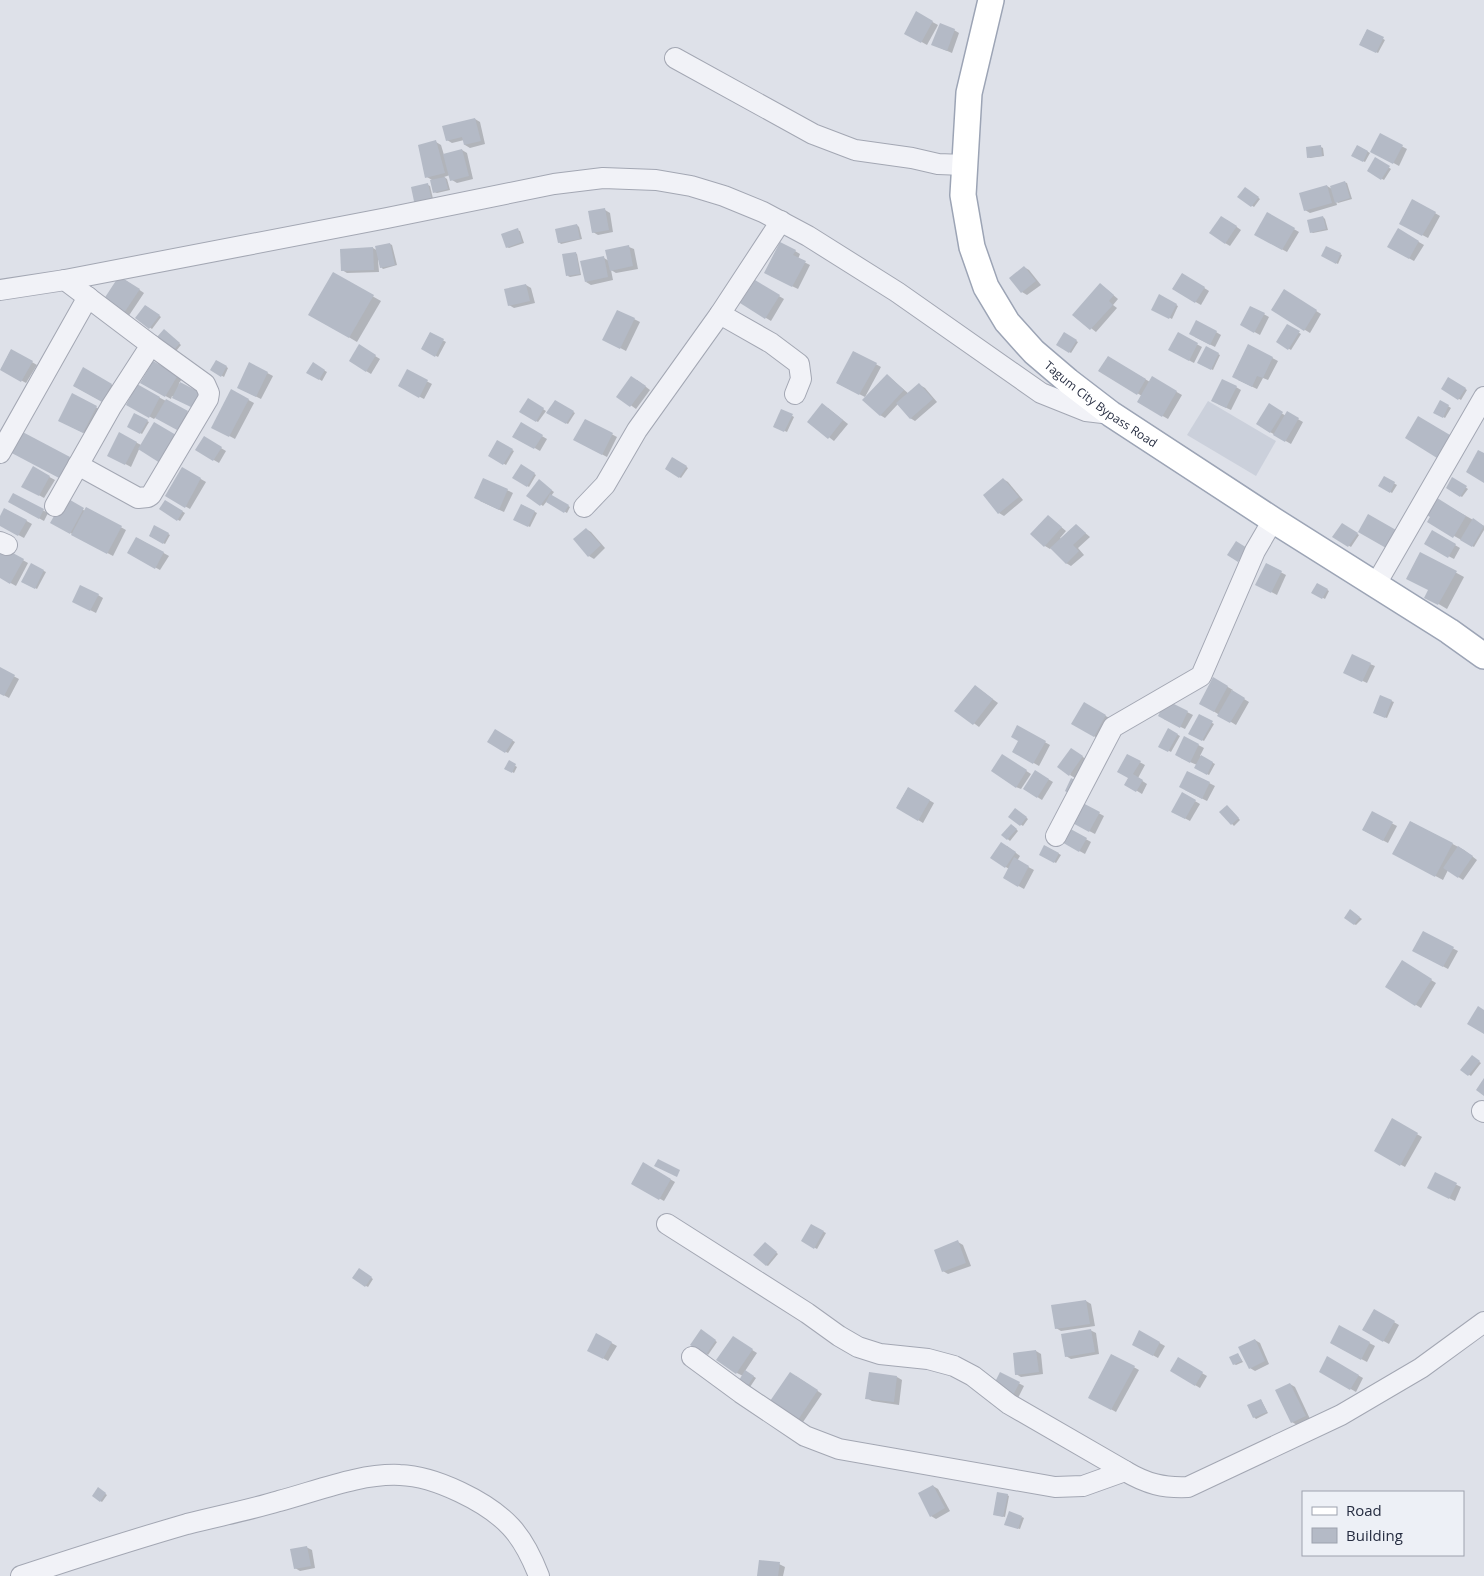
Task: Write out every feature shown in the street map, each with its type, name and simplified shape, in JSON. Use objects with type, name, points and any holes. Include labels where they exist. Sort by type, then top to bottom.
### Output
[{"type":"main road","name":"Tagum City Bypass Road","points":[[991,0],[969,93],[963,195],[972,247],[986,287],[1007,322],[1034,352],[1111,414],[1273,520],[1376,584],[1484,656]]},
{"type":"street","points":[[675,58],[813,134],[855,150],[912,158],[940,151],[964,157]]},
{"type":"street","points":[[0,290],[65,280],[554,184],[603,178],[656,180],[690,186],[724,196],[781,221],[898,292],[1041,393],[1086,411],[1111,414]]},
{"type":"street","points":[[584,507],[605,485],[637,430],[720,314],[781,221]]},
{"type":"street","points":[[65,280],[205,384],[209,392],[208,399],[151,495],[148,497],[138,498],[78,465]]},
{"type":"street","points":[[0,454],[88,297]]},
{"type":"street","points":[[720,314],[771,343],[799,364],[801,379],[795,394]]},
{"type":"street","points":[[55,506],[111,407],[151,345]]},
{"type":"street","points":[[1376,584],[1484,397]]},
{"type":"street","points":[[1056,836],[1113,727],[1201,676],[1255,550],[1273,520]]},
{"type":"street","points":[[667,1224],[858,1347],[880,1354],[928,1359],[954,1366],[973,1376],[1009,1404],[1125,1471],[1149,1483],[1168,1488],[1188,1487],[1341,1415],[1421,1368],[1484,1322]]},
{"type":"street","points":[[692,1357],[805,1436],[839,1449],[1055,1486],[1083,1486],[1125,1471]]},
{"type":"street","points":[[21,1576],[188,1524],[374,1475],[402,1474],[439,1484],[462,1493],[488,1509],[511,1527],[531,1554],[539,1576]]},
{"type":"shaded area","points":[[1208,401],[1276,441],[1256,476],[1187,435]]},
{"type":"building","points":[[916,11],[933,21],[921,43],[904,34]]},
{"type":"building","points":[[940,23],[955,29],[947,51],[931,45]]},
{"type":"building","points":[[1367,29],[1384,37],[1376,53],[1359,45]]},
{"type":"building","points":[[475,118],[481,141],[464,145],[462,137],[446,141],[442,126]]},
{"type":"building","points":[[1380,133],[1403,145],[1393,164],[1370,152]]},
{"type":"building","points":[[436,140],[445,173],[425,178],[418,145]]},
{"type":"building","points":[[1321,145],[1322,156],[1307,158],[1306,147]]},
{"type":"building","points":[[1357,145],[1368,151],[1363,162],[1351,156]]},
{"type":"building","points":[[462,149],[469,176],[450,181],[443,154]]},
{"type":"building","points":[[1375,157],[1390,166],[1381,180],[1367,171]]},
{"type":"building","points":[[445,177],[448,189],[433,193],[430,180]]},
{"type":"building","points":[[1345,181],[1350,198],[1335,203],[1330,186]]},
{"type":"building","points":[[428,183],[432,202],[415,206],[411,187]]},
{"type":"building","points":[[1327,185],[1332,203],[1304,211],[1299,193]]},
{"type":"building","points":[[1245,187],[1259,197],[1251,207],[1237,197]]},
{"type":"building","points":[[1412,199],[1436,212],[1422,236],[1399,224]]},
{"type":"building","points":[[605,208],[609,230],[592,233],[588,211]]},
{"type":"building","points":[[1267,212],[1295,228],[1282,250],[1254,235]]},
{"type":"building","points":[[1221,216],[1237,226],[1225,244],[1209,233]]},
{"type":"building","points":[[1323,216],[1326,229],[1310,233],[1307,220]]},
{"type":"building","points":[[577,224],[580,239],[558,243],[555,229]]},
{"type":"building","points":[[518,228],[522,242],[506,248],[501,234]]},
{"type":"building","points":[[1398,228],[1419,241],[1409,259],[1387,247]]},
{"type":"building","points":[[780,242],[796,250],[793,255],[806,261],[792,287],[764,273]]},
{"type":"building","points":[[390,243],[395,265],[380,268],[375,246]]},
{"type":"building","points":[[629,245],[633,266],[610,271],[605,250]]},
{"type":"building","points":[[1326,246],[1341,253],[1336,264],[1321,256]]},
{"type":"building","points":[[373,247],[374,270],[341,271],[340,249]]},
{"type":"building","points":[[576,252],[580,274],[566,276],[562,254]]},
{"type":"building","points":[[604,256],[608,277],[585,282],[580,261]]},
{"type":"building","points":[[1024,266],[1036,281],[1021,293],[1009,278]]},
{"type":"building","points":[[333,272],[374,295],[349,338],[308,315]]},
{"type":"building","points":[[1182,273],[1205,287],[1195,303],[1172,289]]},
{"type":"building","points":[[119,276],[140,289],[122,316],[102,302]]},
{"type":"building","points":[[755,280],[780,295],[765,319],[740,303]]},
{"type":"building","points":[[1100,283],[1114,295],[1109,301],[1113,305],[1090,330],[1072,315]]},
{"type":"building","points":[[526,284],[530,301],[508,306],[504,289]]},
{"type":"building","points":[[1284,289],[1317,310],[1304,331],[1271,310]]},
{"type":"building","points":[[1159,294],[1177,304],[1169,319],[1151,310]]},
{"type":"building","points":[[145,305],[160,315],[149,329],[135,318]]},
{"type":"building","points":[[1250,306],[1265,313],[1254,333],[1240,325]]},
{"type":"building","points":[[617,310],[635,318],[620,349],[602,340]]},
{"type":"building","points":[[1196,320],[1217,331],[1210,345],[1189,334]]},
{"type":"building","points":[[1287,324],[1300,331],[1288,350],[1276,342]]},
{"type":"building","points":[[164,329],[180,343],[173,351],[157,337]]},
{"type":"building","points":[[430,332],[444,339],[435,357],[421,349]]},
{"type":"building","points":[[1064,332],[1077,340],[1069,353],[1056,345]]},
{"type":"building","points":[[1178,332],[1198,343],[1189,361],[1168,350]]},
{"type":"building","points":[[359,344],[376,355],[366,372],[349,361]]},
{"type":"building","points":[[1248,344],[1273,357],[1263,378],[1257,376],[1252,387],[1232,377]]},
{"type":"building","points":[[1206,346],[1219,353],[1211,370],[1197,363]]},
{"type":"building","points":[[11,349],[33,361],[21,382],[0,370]]},
{"type":"building","points":[[853,351],[877,363],[859,395],[836,383]]},
{"type":"building","points":[[1108,356],[1146,379],[1137,395],[1098,371]]},
{"type":"building","points":[[216,360],[227,366],[221,377],[210,370]]},
{"type":"building","points":[[153,361],[178,375],[165,397],[140,383]]},
{"type":"building","points":[[249,362],[268,372],[256,397],[237,388]]},
{"type":"building","points":[[313,362],[325,370],[319,380],[306,373]]},
{"type":"building","points":[[83,367],[112,384],[102,402],[73,386]]},
{"type":"building","points":[[407,369],[428,380],[419,398],[398,386]]},
{"type":"building","points":[[887,374],[904,390],[880,416],[862,400]]},
{"type":"building","points":[[631,376],[646,386],[630,407],[616,397]]},
{"type":"building","points":[[1152,376],[1177,391],[1162,417],[1137,402]]},
{"type":"building","points":[[1448,377],[1466,388],[1458,400],[1441,389]]},
{"type":"building","points":[[1222,379],[1237,386],[1226,408],[1211,401]]},
{"type":"building","points":[[180,382],[201,393],[193,408],[172,398]]},
{"type":"building","points":[[919,383],[933,399],[910,419],[896,403]]},
{"type":"building","points":[[137,384],[160,397],[149,418],[126,405]]},
{"type":"building","points":[[231,389],[249,399],[229,437],[211,428]]},
{"type":"building","points":[[72,393],[97,406],[83,433],[58,421]]},
{"type":"building","points":[[528,398],[544,408],[536,422],[519,412]]},
{"type":"building","points":[[166,399],[188,411],[177,430],[155,418]]},
{"type":"building","points":[[555,400],[574,411],[566,424],[546,413]]},
{"type":"building","points":[[1440,400],[1449,405],[1443,418],[1433,413]]},
{"type":"building","points":[[822,403],[843,420],[828,439],[807,422]]},
{"type":"building","points":[[1269,403],[1283,412],[1270,433],[1256,424]]},
{"type":"building","points":[[781,409],[793,414],[784,432],[773,427]]},
{"type":"building","points":[[1287,411],[1299,418],[1285,442],[1273,435]]},
{"type":"building","points":[[134,413],[148,420],[140,434],[127,427]]},
{"type":"building","points":[[1418,416],[1450,435],[1437,458],[1405,438]]},
{"type":"building","points":[[585,419],[613,433],[602,455],[573,440]]},
{"type":"building","points":[[154,422],[176,435],[160,463],[138,449]]},
{"type":"building","points":[[521,422],[543,435],[534,449],[512,437]]},
{"type":"building","points":[[17,429],[70,457],[59,478],[6,450]]},
{"type":"building","points":[[119,432],[137,442],[125,465],[107,456]]},
{"type":"building","points":[[204,436],[222,447],[213,461],[195,450]]},
{"type":"building","points":[[497,440],[513,449],[503,465],[488,456]]},
{"type":"building","points":[[1478,450],[1484,453],[1484,483],[1466,472]]},
{"type":"building","points":[[672,457],[687,466],[679,478],[665,469]]},
{"type":"building","points":[[521,464],[535,473],[527,487],[512,478]]},
{"type":"building","points":[[33,466],[50,476],[39,496],[21,487]]},
{"type":"building","points":[[182,467],[201,478],[185,508],[165,496]]},
{"type":"building","points":[[1384,476],[1395,482],[1390,493],[1378,486]]},
{"type":"building","points":[[1452,477],[1467,486],[1460,497],[1446,488]]},
{"type":"building","points":[[483,478],[508,489],[499,510],[474,498]]},
{"type":"building","points":[[1003,478],[1019,497],[998,514],[983,495]]},
{"type":"building","points":[[539,479],[552,490],[540,506],[526,496]]},
{"type":"building","points":[[13,493],[44,509],[39,519],[8,502]]},
{"type":"building","points":[[550,494],[569,505],[564,513],[546,502]]},
{"type":"building","points":[[1434,496],[1466,516],[1453,538],[1427,522],[1430,517],[1424,513]]},
{"type":"building","points":[[65,497],[84,508],[70,534],[50,523]]},
{"type":"building","points":[[165,500],[183,511],[177,521],[159,509]]},
{"type":"building","points":[[521,504],[535,511],[528,527],[513,520]]},
{"type":"building","points":[[86,507],[122,526],[107,554],[71,535]]},
{"type":"building","points":[[4,508],[27,520],[18,536],[0,526],[0,516]]},
{"type":"building","points":[[1368,514],[1396,530],[1386,548],[1358,532]]},
{"type":"building","points":[[1048,515],[1062,527],[1044,547],[1030,534]]},
{"type":"building","points":[[1473,518],[1484,526],[1472,547],[1460,540]]},
{"type":"building","points":[[1342,523],[1358,533],[1348,547],[1332,537]]},
{"type":"building","points":[[1076,524],[1086,533],[1073,545],[1079,551],[1066,564],[1050,548]]},
{"type":"building","points":[[154,525],[169,533],[163,544],[149,536]]},
{"type":"building","points":[[586,528],[601,545],[588,557],[573,539]]},
{"type":"building","points":[[1432,530],[1456,544],[1448,558],[1424,544]]},
{"type":"building","points":[[136,537],[164,552],[155,569],[127,553]]},
{"type":"building","points":[[1236,541],[1247,548],[1238,562],[1227,555]]},
{"type":"building","points":[[0,546],[24,559],[10,584],[0,578]]},
{"type":"building","points":[[1420,552],[1457,571],[1438,605],[1424,598],[1428,590],[1406,579]]},
{"type":"building","points":[[31,563],[44,570],[35,589],[21,582]]},
{"type":"building","points":[[1266,563],[1282,571],[1271,593],[1255,585]]},
{"type":"building","points":[[1317,583],[1328,589],[1322,599],[1311,593]]},
{"type":"building","points":[[80,585],[99,594],[90,611],[72,602]]},
{"type":"building","points":[[1352,654],[1371,663],[1362,682],[1343,673]]},
{"type":"building","points":[[0,667],[15,675],[4,696],[0,694]]},
{"type":"building","points":[[1213,677],[1228,686],[1214,712],[1199,704]]},
{"type":"building","points":[[975,685],[993,699],[973,725],[954,711]]},
{"type":"building","points":[[1232,690],[1245,698],[1230,723],[1217,716]]},
{"type":"building","points":[[1380,695],[1392,700],[1385,718],[1373,713]]},
{"type":"building","points":[[1166,700],[1188,711],[1180,728],[1158,716]]},
{"type":"building","points":[[1084,702],[1106,715],[1094,737],[1071,724]]},
{"type":"building","points":[[1199,714],[1213,721],[1202,741],[1188,734]]},
{"type":"building","points":[[1017,725],[1046,741],[1033,764],[1012,752],[1018,741],[1011,737]]},
{"type":"building","points":[[1168,728],[1178,734],[1168,752],[1158,747]]},
{"type":"building","points":[[495,729],[513,740],[505,753],[487,742]]},
{"type":"building","points":[[1184,736],[1199,744],[1190,763],[1175,755]]},
{"type":"building","points":[[1071,748],[1083,756],[1069,776],[1057,767]]},
{"type":"building","points":[[1002,754],[1027,770],[1016,788],[991,771]]},
{"type":"building","points":[[1127,754],[1141,761],[1133,774],[1143,780],[1136,792],[1124,785],[1128,778],[1117,772]]},
{"type":"building","points":[[1201,755],[1213,762],[1207,775],[1194,768]]},
{"type":"building","points":[[509,760],[516,764],[512,773],[504,769]]},
{"type":"building","points":[[1035,770],[1049,779],[1037,798],[1023,789]]},
{"type":"building","points":[[1187,771],[1210,782],[1202,799],[1179,787]]},
{"type":"building","points":[[1071,778],[1080,783],[1073,796],[1065,791]]},
{"type":"building","points":[[908,787],[930,800],[918,821],[896,808]]},
{"type":"building","points":[[1182,792],[1196,800],[1185,819],[1171,812]]},
{"type":"building","points":[[1079,801],[1100,812],[1089,832],[1069,821]]},
{"type":"building","points":[[1227,805],[1239,818],[1231,825],[1219,812]]},
{"type":"building","points":[[1015,808],[1027,817],[1020,826],[1008,817]]},
{"type":"building","points":[[1372,811],[1393,822],[1383,841],[1362,830]]},
{"type":"building","points":[[1410,821],[1453,843],[1435,877],[1392,854]]},
{"type":"building","points":[[1011,824],[1017,829],[1007,840],[1001,835]]},
{"type":"building","points":[[1067,827],[1087,838],[1079,852],[1060,841]]},
{"type":"building","points":[[1001,842],[1016,852],[1005,868],[990,858]]},
{"type":"building","points":[[1044,845],[1059,853],[1054,863],[1039,855]]},
{"type":"building","points":[[1458,846],[1473,856],[1458,878],[1443,868]]},
{"type":"building","points":[[1014,857],[1029,866],[1018,887],[1003,878]]},
{"type":"building","points":[[1350,909],[1360,917],[1354,925],[1344,918]]},
{"type":"building","points":[[1423,931],[1454,947],[1443,967],[1412,951]]},
{"type":"building","points":[[1402,960],[1432,979],[1415,1006],[1385,987]]},
{"type":"building","points":[[1478,1006],[1484,1010],[1484,1034],[1467,1024]]},
{"type":"building","points":[[1472,1055],[1480,1061],[1468,1076],[1460,1070]]},
{"type":"building","points":[[1484,1078],[1484,1096],[1476,1090]]},
{"type":"building","points":[[1392,1118],[1418,1133],[1400,1166],[1374,1151]]},
{"type":"building","points":[[658,1159],[680,1170],[677,1177],[654,1166]]},
{"type":"building","points":[[643,1162],[671,1179],[659,1200],[631,1184]]},
{"type":"building","points":[[1435,1172],[1457,1183],[1449,1199],[1427,1188]]},
{"type":"building","points":[[811,1224],[824,1231],[814,1249],[801,1241]]},
{"type":"building","points":[[958,1240],[966,1263],[942,1272],[934,1250]]},
{"type":"building","points":[[765,1242],[777,1252],[766,1266],[753,1255]]},
{"type":"building","points":[[359,1268],[372,1277],[365,1287],[352,1278]]},
{"type":"building","points":[[1086,1300],[1090,1324],[1055,1329],[1051,1305]]},
{"type":"building","points":[[1374,1309],[1395,1321],[1383,1342],[1362,1330]]},
{"type":"building","points":[[1339,1325],[1370,1342],[1361,1360],[1330,1343]]},
{"type":"building","points":[[701,1329],[716,1340],[706,1355],[690,1345]]},
{"type":"building","points":[[1091,1329],[1095,1352],[1065,1357],[1061,1334]]},
{"type":"building","points":[[1139,1330],[1160,1342],[1153,1356],[1132,1345]]},
{"type":"building","points":[[596,1333],[612,1342],[603,1359],[587,1351]]},
{"type":"building","points":[[733,1336],[753,1349],[736,1374],[716,1360]]},
{"type":"building","points":[[1255,1339],[1265,1361],[1249,1369],[1238,1347]]},
{"type":"building","points":[[1036,1350],[1039,1372],[1015,1375],[1013,1353]]},
{"type":"building","points":[[1238,1353],[1242,1361],[1233,1365],[1229,1357]]},
{"type":"building","points":[[1111,1354],[1135,1366],[1111,1410],[1088,1398]]},
{"type":"building","points":[[1327,1356],[1359,1375],[1350,1390],[1319,1372]]},
{"type":"building","points":[[1178,1357],[1203,1372],[1195,1386],[1170,1371]]},
{"type":"building","points":[[745,1370],[754,1376],[747,1387],[738,1382]]},
{"type":"building","points":[[790,1372],[818,1390],[796,1423],[768,1404]]},
{"type":"building","points":[[869,1372],[897,1376],[894,1402],[865,1399]]},
{"type":"building","points":[[1000,1372],[1020,1382],[1011,1399],[992,1388]]},
{"type":"building","points":[[1290,1383],[1306,1416],[1291,1423],[1275,1390]]},
{"type":"building","points":[[1261,1399],[1267,1412],[1253,1418],[1247,1405]]},
{"type":"building","points":[[933,1485],[945,1508],[930,1517],[918,1493]]},
{"type":"building","points":[[98,1487],[106,1493],[100,1502],[92,1496]]},
{"type":"building","points":[[997,1492],[1008,1494],[1003,1517],[993,1515]]},
{"type":"building","points":[[1009,1511],[1022,1516],[1018,1529],[1004,1525]]},
{"type":"building","points":[[307,1546],[311,1566],[294,1569],[290,1549]]},
{"type":"building","points":[[759,1560],[780,1562],[778,1576],[757,1576]]}]
